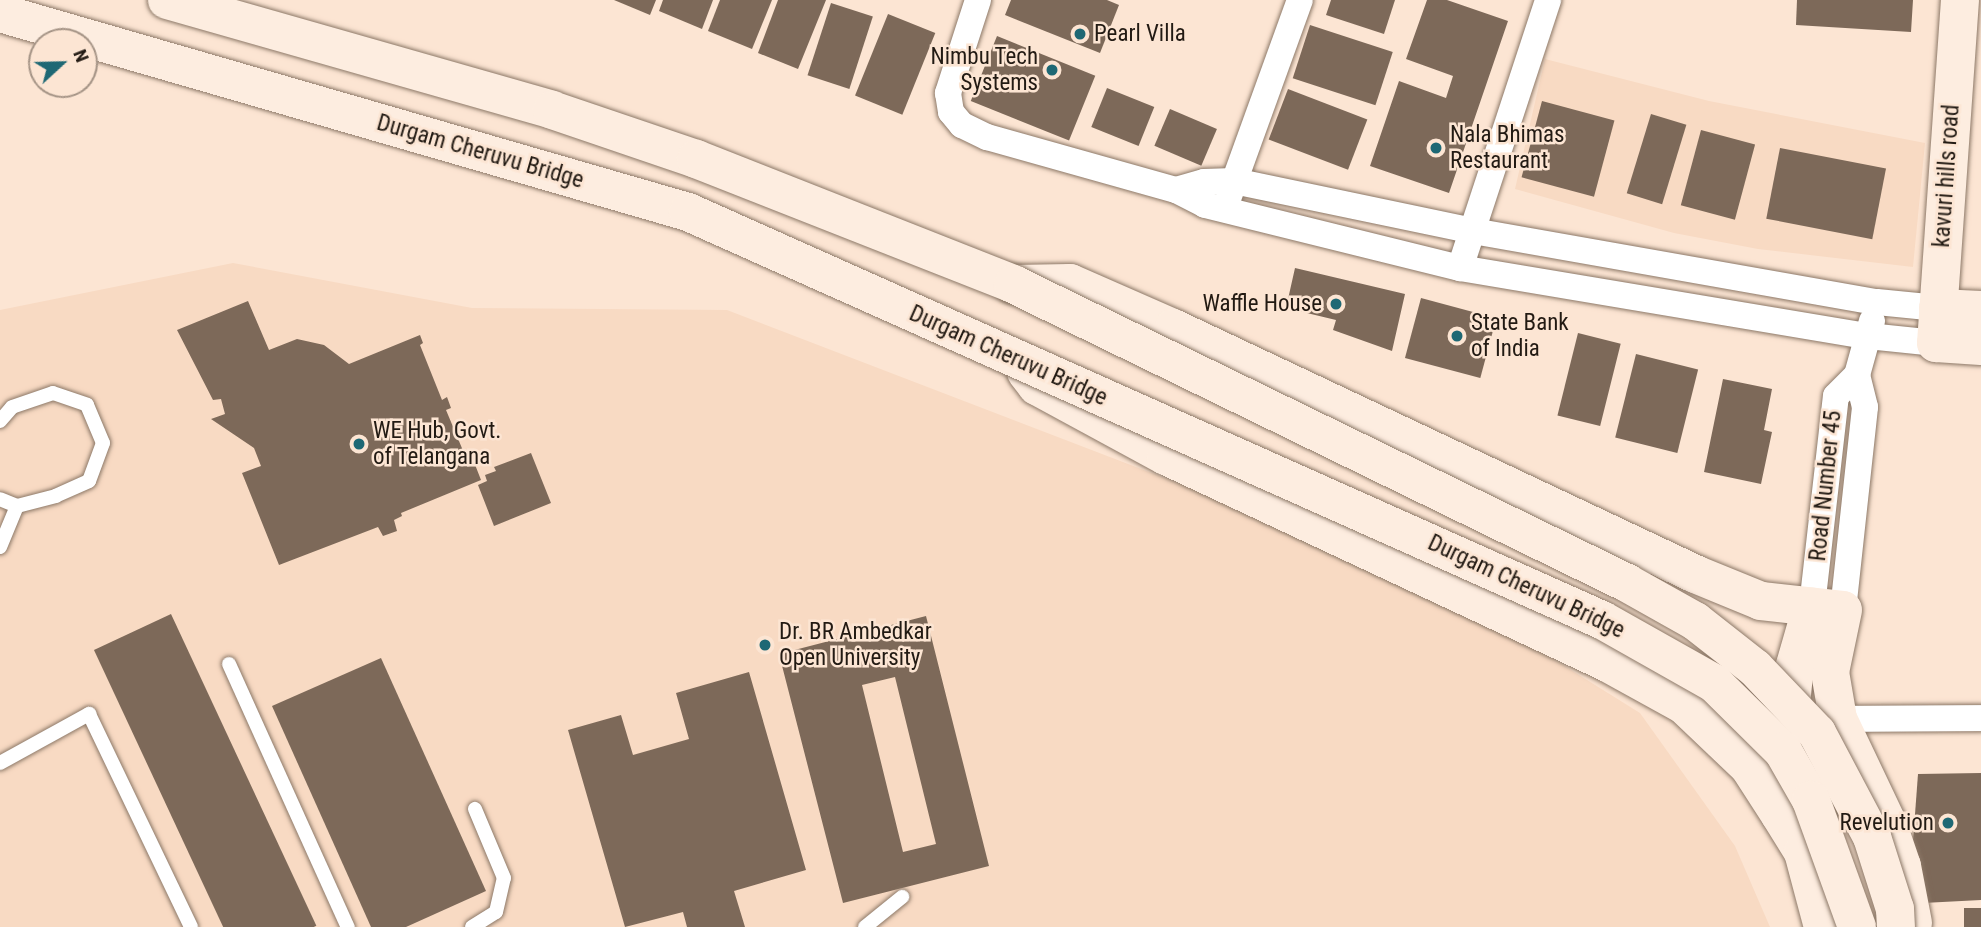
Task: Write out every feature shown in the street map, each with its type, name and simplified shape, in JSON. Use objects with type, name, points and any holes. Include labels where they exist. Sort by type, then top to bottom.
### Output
[{"type":"main road","name":"Durgam Cheruvu Bridge","points":[[167,0],[552,110],[696,159],[1013,284],[1627,583],[1695,621],[1755,668],[1817,733],[1872,837],[1895,909],[1896,927]]},
{"type":"main road","name":"kavuri hills road","points":[[1937,326],[1960,0]]},
{"type":"main road","name":"Durgam Cheruvu Bridge","points":[[0,13],[688,212],[1602,620],[1714,683],[1783,751],[1800,780],[1831,850],[1857,927]]},
{"type":"main road","points":[[1013,284],[1070,283],[1173,328],[1695,574],[1760,601],[1828,608]]},
{"type":"main road","points":[[1937,326],[1981,310]]},
{"type":"main road","points":[[1937,326],[1981,346]]},
{"type":"main road","points":[[1016,359],[1037,386],[1167,456],[1608,663],[1684,705],[1749,767],[1780,815],[1802,852],[1823,927]]},
{"type":"main road","points":[[1828,608],[1830,672],[1838,719],[1887,822],[1902,866],[1914,927]]},
{"type":"main road","points":[[1780,815],[1795,665],[1828,608]]},
{"type":"street","points":[[978,0],[948,93],[951,112],[962,125],[987,137],[1176,190],[1205,205],[1224,211],[1460,268],[1868,336],[1937,326]]},
{"type":"street","points":[[1224,211],[1300,0]]},
{"type":"street","points":[[1460,268],[1548,0]]},
{"type":"street","points":[[1176,190],[1204,182],[1234,181],[1473,231],[1877,302],[1937,326]]},
{"type":"street","name":"Road Number 45","points":[[1828,608],[1865,407],[1857,374],[1877,302]]},
{"type":"street","points":[[1838,719],[1981,718]]},
{"type":"lane","points":[[0,421],[12,407],[53,393],[87,405],[103,443],[89,481],[56,496],[17,506],[0,499]]},
{"type":"lane","points":[[0,547],[17,506]]},
{"type":"lane","points":[[229,664],[348,927]]},
{"type":"lane","points":[[0,763],[89,714],[191,927]]},
{"type":"lane","points":[[472,927],[496,912],[504,878],[475,809]]},
{"type":"lane","points":[[865,927],[902,897]]},
{"type":"shaded area","points":[[1545,59],[1709,101],[1925,143],[1913,267],[1758,249],[1674,233],[1515,189]]},
{"type":"shaded area","name":"Dr. BR Ambedkar Open University","points":[[233,263],[472,308],[727,310],[1420,576],[1640,713],[1735,846],[1770,927],[0,927],[0,310]]},
{"type":"building","points":[[614,0],[656,0],[650,15]]},
{"type":"building","points":[[663,0],[713,0],[702,29],[659,11]]},
{"type":"building","points":[[720,0],[772,0],[752,49],[708,31]]},
{"type":"building","points":[[778,0],[826,0],[798,69],[758,53]]},
{"type":"building","name":"Pearl Villa","points":[[1011,0],[1107,0],[1119,5],[1100,53],[1005,15]]},
{"type":"building","points":[[1331,0],[1395,0],[1384,34],[1326,15]]},
{"type":"building","points":[[1427,0],[1447,0],[1508,21],[1449,193],[1370,166],[1399,81],[1446,98],[1453,76],[1406,59]]},
{"type":"building","points":[[1797,0],[1913,0],[1911,32],[1796,25]]},
{"type":"building","points":[[831,3],[873,17],[849,89],[808,75]]},
{"type":"building","points":[[888,14],[935,33],[902,115],[855,96]]},
{"type":"building","points":[[1310,25],[1393,52],[1375,105],[1293,78]]},
{"type":"building","points":[[997,36],[1095,76],[1069,141],[971,101]]},
{"type":"building","points":[[1107,88],[1154,107],[1139,146],[1091,127]]},
{"type":"building","points":[[1288,89],[1367,119],[1348,170],[1269,139]]},
{"type":"building","points":[[1542,101],[1614,120],[1594,197],[1522,177]]},
{"type":"building","points":[[1170,109],[1217,129],[1201,166],[1154,146]]},
{"type":"building","points":[[1651,114],[1686,125],[1662,204],[1627,193]]},
{"type":"building","points":[[1701,130],[1755,144],[1735,220],[1681,205]]},
{"type":"building","points":[[1780,148],[1886,169],[1872,239],[1766,219]]},
{"type":"building","points":[[1295,268],[1405,294],[1392,351],[1333,330],[1336,320],[1286,308]]},
{"type":"building","points":[[1421,298],[1496,318],[1480,378],[1405,358]]},
{"type":"building","points":[[248,301],[269,350],[297,339],[324,345],[349,364],[420,335],[423,343],[420,345],[442,400],[447,397],[451,408],[446,410],[469,465],[474,462],[481,480],[401,513],[402,516],[394,520],[397,531],[383,536],[378,527],[279,565],[242,473],[261,466],[254,448],[211,419],[225,414],[221,399],[213,400],[177,330]]},
{"type":"building","points":[[1578,333],[1621,344],[1600,426],[1557,415]]},
{"type":"building","points":[[1636,354],[1698,369],[1677,453],[1615,437]]},
{"type":"building","points":[[1723,379],[1772,389],[1764,430],[1772,432],[1761,484],[1704,472]]},
{"type":"building","points":[[531,453],[551,503],[494,526],[478,485],[487,481],[485,475],[496,471],[494,467]]},
{"type":"building","points":[[171,614],[316,926],[223,927],[94,650]]},
{"type":"building","points":[[926,616],[989,866],[843,903],[779,654]],"holes":[[[895,677],[936,844],[903,852],[862,685]]]},
{"type":"building","points":[[381,658],[486,891],[406,927],[371,927],[272,706]]},
{"type":"building","points":[[749,672],[806,870],[734,891],[745,927],[687,927],[683,912],[625,927],[568,730],[621,715],[633,755],[689,739],[676,693]]},
{"type":"building","name":"Revelution","points":[[1981,773],[1981,900],[1923,903],[1913,841],[1918,774]]},
{"type":"building","points":[[1964,908],[1981,908],[1981,927],[1964,927]]},
{"type":"place","name":"Pearl Villa","points":[[1080,34]]},
{"type":"place","name":"Nimbu Tech Systems","points":[[1052,70]]},
{"type":"place","name":"Nala Bhimas Restaurant","points":[[1436,148]]},
{"type":"place","name":"Waffle House","points":[[1336,304]]},
{"type":"place","name":"State Bank of India","points":[[1457,336]]},
{"type":"place","name":"WE Hub, Govt. of Telangana","points":[[359,444]]},
{"type":"place","name":"Dr. BR Ambedkar Open University","points":[[765,645]]},
{"type":"place","name":"Revelution","points":[[1948,823]]}]
